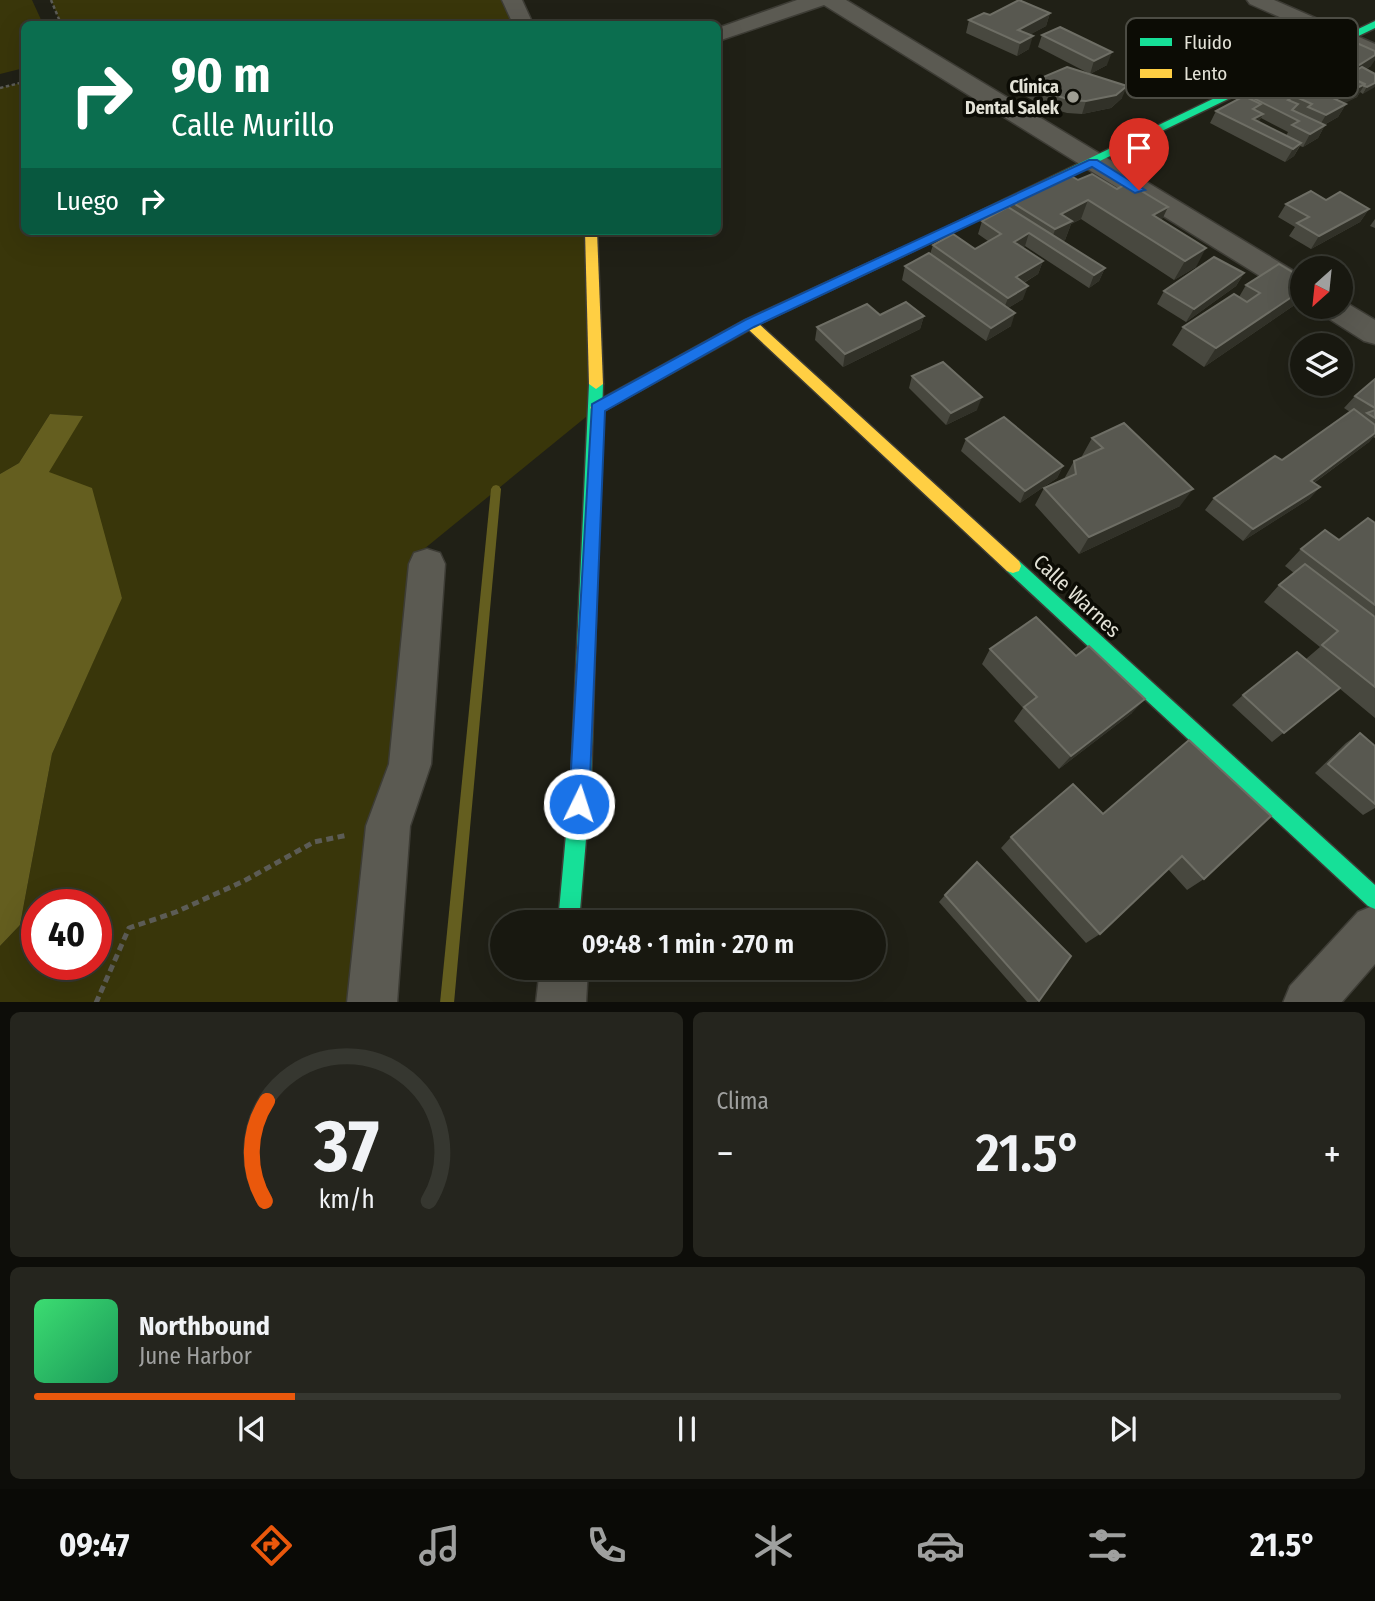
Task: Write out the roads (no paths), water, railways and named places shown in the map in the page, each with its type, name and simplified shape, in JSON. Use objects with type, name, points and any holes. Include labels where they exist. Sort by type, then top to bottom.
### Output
[{"type":"street","points":[[512,0],[522,21]]},
{"type":"street","points":[[721,34],[817,0]]},
{"type":"street","points":[[831,0],[1290,282]]},
{"type":"street","points":[[1257,0],[1298,18]]},
{"type":"street","points":[[1358,32],[1375,24]]},
{"type":"street","points":[[1358,45],[1375,52]]},
{"type":"street","points":[[597,408],[750,323],[1224,98]]},
{"type":"street","points":[[569,910],[581,780],[597,408],[591,235]]},
{"type":"street","points":[[1351,319],[1375,334]]},
{"type":"street","name":"Calle Warnes","points":[[750,323],[1375,899]]},
{"type":"street","points":[[372,1002],[388,826],[410,764],[428,564]]},
{"type":"street","points":[[1308,1002],[1375,929]]},
{"type":"street","points":[[561,1002],[563,980]]},
{"type":"waterway","points":[[447,1002],[496,489]]},
{"type":"place","name":"Clínica Dental Salek","points":[[1073,97]]}]
